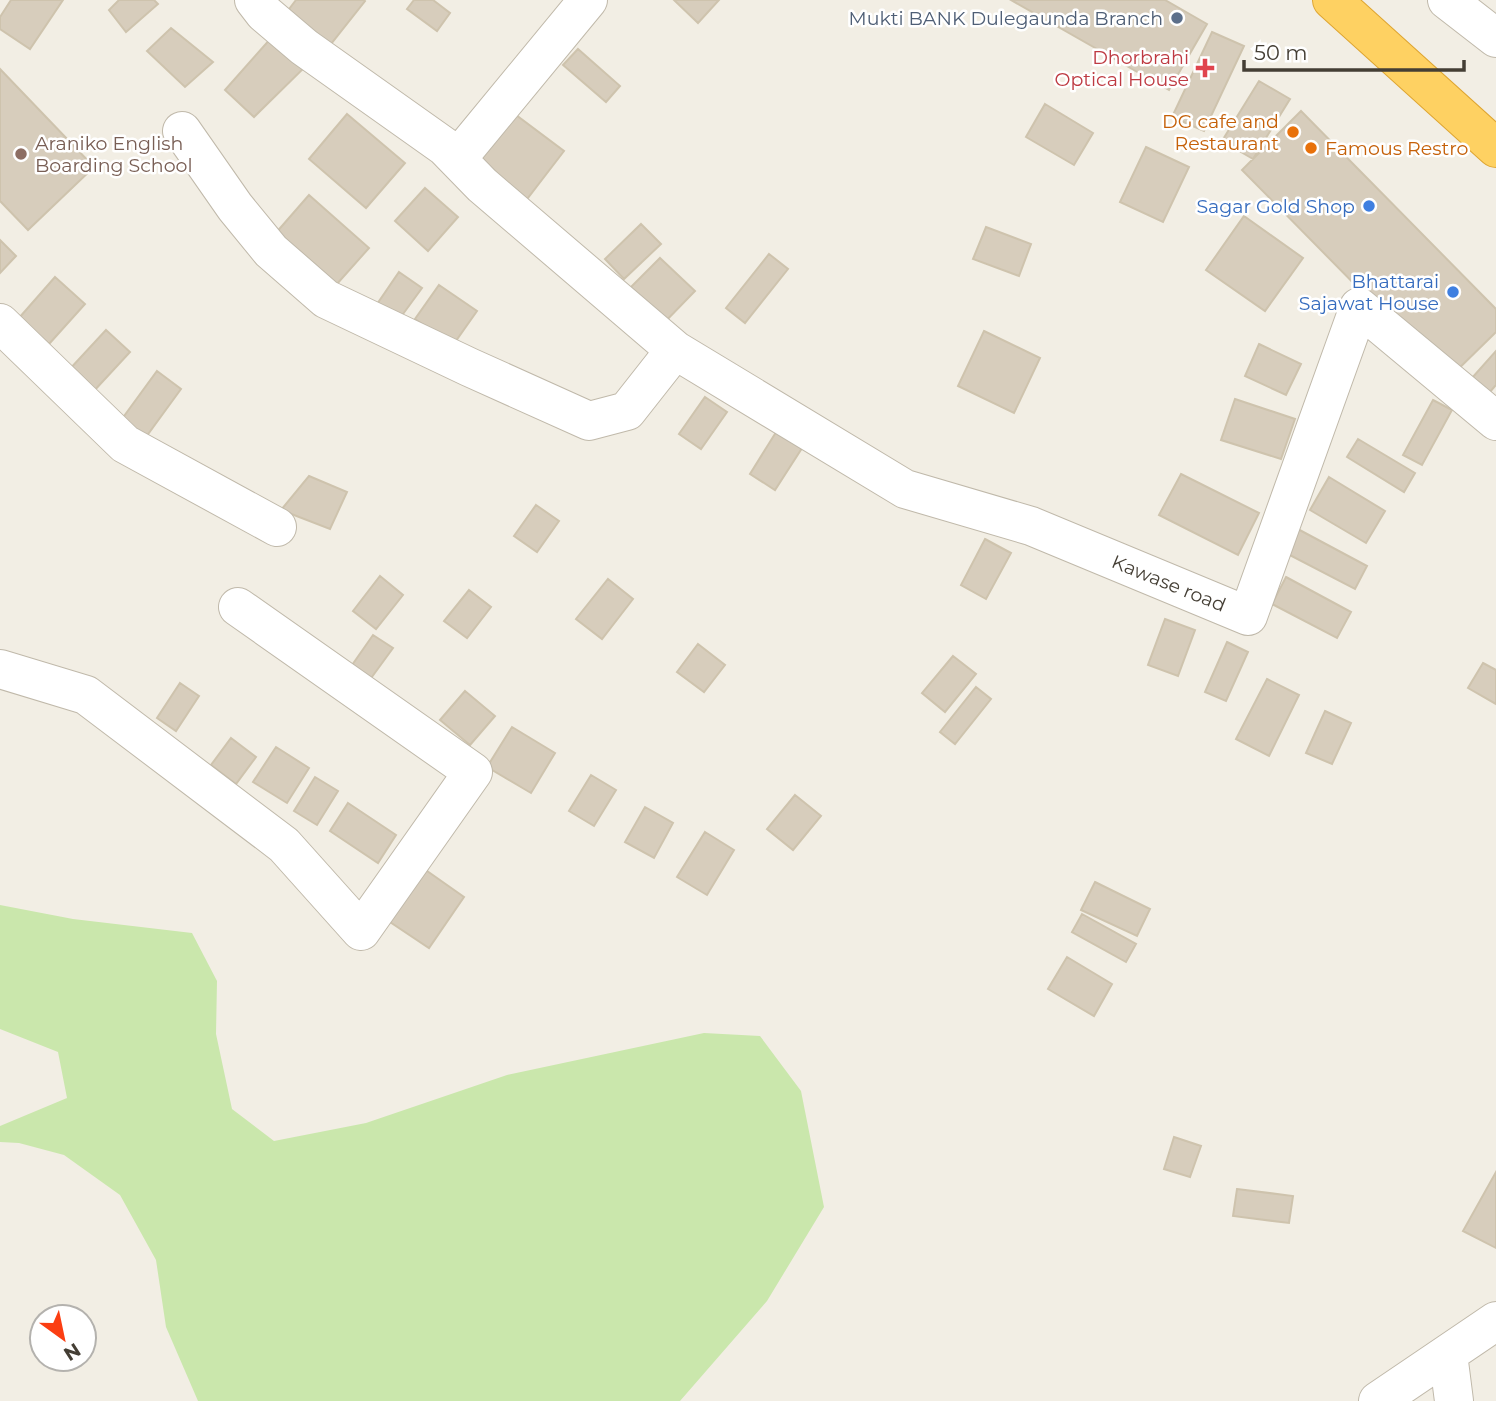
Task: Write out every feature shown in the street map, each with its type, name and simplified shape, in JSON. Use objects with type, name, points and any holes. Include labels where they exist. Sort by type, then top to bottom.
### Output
[{"type":"highway","points":[[1332,0],[1496,148]]},
{"type":"street","points":[[182,131],[235,207],[271,251],[326,299],[589,421],[627,411],[675,351],[482,185],[445,147],[304,47],[264,13],[254,0]]},
{"type":"street","points":[[457,159],[588,0]]},
{"type":"street","points":[[1447,0],[1496,38]]},
{"type":"street","name":"Kawase road","points":[[675,351],[905,489],[1031,526],[1248,616],[1359,307],[1496,421]]},
{"type":"street","points":[[0,323],[125,444],[277,527]]},
{"type":"street","points":[[0,669],[86,695],[284,845],[361,931],[473,772],[238,607]]},
{"type":"street","points":[[1378,1401],[1496,1321]]},
{"type":"street","points":[[1448,1354],[1454,1401]]},
{"type":"green space","points":[[0,905],[73,919],[192,933],[217,981],[216,1034],[232,1109],[274,1141],[366,1123],[507,1075],[704,1033],[760,1036],[801,1091],[824,1207],[767,1301],[680,1401],[198,1401],[166,1327],[156,1260],[120,1195],[64,1155],[19,1143],[0,1142],[0,1126],[67,1098],[58,1052],[0,1029]]},
{"type":"building","points":[[11,0],[63,0],[30,49],[0,29],[0,17]]},
{"type":"building","points":[[119,0],[154,0],[158,4],[126,32],[109,10]]},
{"type":"building","points":[[296,0],[365,1],[323,54],[280,21]]},
{"type":"building","points":[[414,0],[433,0],[450,13],[437,31],[407,9]]},
{"type":"building","points":[[674,0],[719,0],[698,23]]},
{"type":"building","points":[[1011,0],[1165,0],[1207,24],[1169,90]]},
{"type":"building","points":[[171,28],[213,62],[185,87],[147,51]]},
{"type":"building","points":[[1212,32],[1244,46],[1204,131],[1172,117]]},
{"type":"building","points":[[271,38],[308,64],[254,117],[225,90]]},
{"type":"building","points":[[578,49],[620,86],[606,102],[563,65]]},
{"type":"building","name":"Araniko English Boarding School","points":[[0,69],[94,167],[28,230],[0,201]]},
{"type":"building","points":[[1259,81],[1290,99],[1253,159],[1222,141]]},
{"type":"building","points":[[1045,104],[1093,133],[1074,165],[1026,137]]},
{"type":"building","points":[[504,106],[564,151],[524,203],[464,159]]},
{"type":"building","points":[[1301,111],[1496,309],[1496,332],[1448,379],[1242,170]]},
{"type":"building","points":[[347,114],[405,163],[366,208],[309,159]]},
{"type":"building","points":[[1146,147],[1189,167],[1163,222],[1120,202]]},
{"type":"building","points":[[425,188],[458,217],[428,251],[395,221]]},
{"type":"building","points":[[309,195],[369,248],[328,294],[268,242]]},
{"type":"building","points":[[1244,216],[1303,258],[1265,311],[1206,270]]},
{"type":"building","points":[[641,224],[661,244],[624,279],[605,259]]},
{"type":"building","points":[[986,227],[1031,244],[1019,276],[973,259]]},
{"type":"building","points":[[0,240],[16,256],[0,273]]},
{"type":"building","points":[[769,254],[788,269],[745,323],[726,308]]},
{"type":"building","points":[[660,258],[695,291],[658,329],[624,294]]},
{"type":"building","points":[[399,272],[422,288],[395,325],[373,310]]},
{"type":"building","points":[[55,277],[85,304],[49,344],[19,318]]},
{"type":"building","points":[[439,285],[477,311],[453,345],[415,319]]},
{"type":"building","points":[[106,330],[130,352],[92,393],[68,371]]},
{"type":"building","points":[[984,331],[1040,358],[1014,413],[958,386]]},
{"type":"building","points":[[1259,344],[1301,364],[1286,395],[1245,376]]},
{"type":"building","points":[[1496,351],[1496,385],[1489,393],[1472,378]]},
{"type":"building","points":[[157,371],[181,389],[143,441],[119,423]]},
{"type":"building","points":[[705,397],[727,412],[701,449],[679,434]]},
{"type":"building","points":[[1235,399],[1295,419],[1281,459],[1221,440]]},
{"type":"building","points":[[1433,400],[1452,410],[1422,465],[1403,455]]},
{"type":"building","points":[[778,429],[804,445],[775,490],[750,474]]},
{"type":"building","points":[[1358,439],[1415,473],[1404,492],[1347,457]]},
{"type":"building","points":[[1181,474],[1259,513],[1238,555],[1159,515]]},
{"type":"building","points":[[309,476],[347,492],[330,529],[281,510]]},
{"type":"building","points":[[1329,477],[1385,511],[1366,543],[1310,510]]},
{"type":"building","points":[[536,505],[559,521],[537,552],[514,536]]},
{"type":"building","points":[[1294,527],[1367,566],[1355,589],[1282,551]]},
{"type":"building","points":[[985,539],[1011,553],[986,599],[961,585]]},
{"type":"building","points":[[380,576],[403,595],[376,629],[353,611]]},
{"type":"building","points":[[1286,577],[1351,612],[1337,638],[1272,604]]},
{"type":"building","points":[[608,579],[633,599],[602,639],[576,619]]},
{"type":"building","points":[[469,590],[491,607],[467,638],[444,621]]},
{"type":"building","points":[[1165,619],[1195,630],[1178,676],[1148,665]]},
{"type":"building","points":[[373,635],[393,648],[369,681],[350,668]]},
{"type":"building","points":[[1227,642],[1248,652],[1226,701],[1205,692]]},
{"type":"building","points":[[698,644],[725,665],[704,692],[677,672]]},
{"type":"building","points":[[953,656],[976,674],[945,712],[922,693]]},
{"type":"building","points":[[1483,663],[1496,670],[1496,704],[1468,688]]},
{"type":"building","points":[[1267,679],[1299,695],[1269,756],[1236,739]]},
{"type":"building","points":[[180,683],[199,696],[176,731],[157,718]]},
{"type":"building","points":[[976,687],[991,699],[955,744],[940,732]]},
{"type":"building","points":[[465,691],[495,716],[470,745],[440,720]]},
{"type":"building","points":[[1325,711],[1351,723],[1332,764],[1306,753]]},
{"type":"building","points":[[512,727],[555,753],[531,793],[487,767]]},
{"type":"building","points":[[231,738],[256,757],[236,784],[211,765]]},
{"type":"building","points":[[276,747],[309,768],[287,803],[253,782]]},
{"type":"building","points":[[591,775],[616,790],[594,826],[569,811]]},
{"type":"building","points":[[315,777],[338,791],[317,825],[294,811]]},
{"type":"building","points":[[795,795],[821,816],[793,850],[767,829]]},
{"type":"building","points":[[348,803],[396,835],[378,863],[330,831]]},
{"type":"building","points":[[645,807],[673,823],[654,858],[625,842]]},
{"type":"building","points":[[705,832],[734,850],[707,895],[677,877]]},
{"type":"building","points":[[420,866],[464,897],[429,948],[384,918]]},
{"type":"building","points":[[1095,882],[1150,909],[1137,936],[1081,910]]},
{"type":"building","points":[[1082,914],[1136,944],[1126,962],[1072,932]]},
{"type":"building","points":[[1067,957],[1112,984],[1094,1016],[1048,989]]},
{"type":"building","points":[[1174,1137],[1201,1146],[1190,1177],[1164,1169]]},
{"type":"building","points":[[1496,1172],[1496,1248],[1463,1231]]},
{"type":"building","points":[[1237,1189],[1293,1196],[1289,1223],[1233,1216]]},
{"type":"place","name":"Mukti BANK Dulegaunda Branch","points":[[1177,18]]},
{"type":"place","name":"Dhorbrahi Optical House","points":[[1205,68]]},
{"type":"place","name":"DG cafe and Restaurant","points":[[1293,132]]},
{"type":"place","name":"Famous Restro","points":[[1311,148]]},
{"type":"place","name":"Araniko English Boarding School","points":[[21,154]]},
{"type":"place","name":"Sagar Gold Shop","points":[[1369,206]]},
{"type":"place","name":"Bhattarai Sajawat House","points":[[1453,292]]}]
